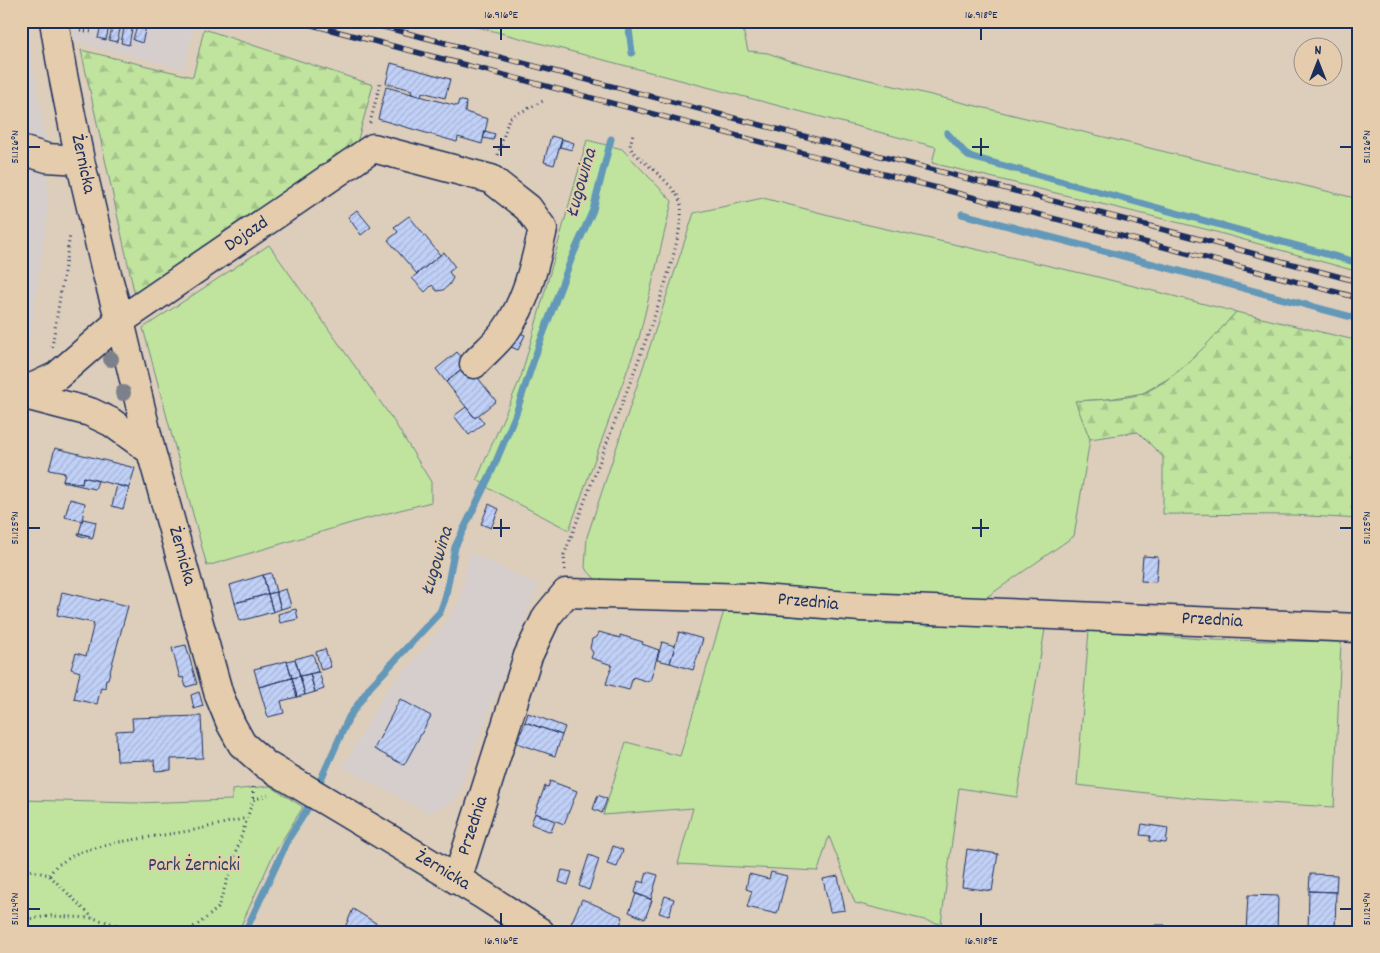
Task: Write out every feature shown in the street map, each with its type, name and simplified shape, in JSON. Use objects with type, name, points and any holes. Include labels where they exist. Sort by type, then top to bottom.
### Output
[{"type":"street","name":"Żernicka","points":[[64,25],[62,70],[80,160],[105,267],[151,451],[162,484],[219,695],[231,724],[242,744],[266,765],[286,789],[330,803],[540,932]]},
{"type":"street","points":[[373,148],[491,179],[528,208],[542,228],[535,263],[522,302],[506,330],[474,364]]},
{"type":"street","name":"Dojazd","points":[[21,392],[57,376],[120,321],[373,148]]},
{"type":"street","points":[[21,150],[46,158],[80,160]]},
{"type":"street","points":[[21,392],[90,412],[112,422],[151,451]]},
{"type":"street","name":"Przednia","points":[[456,880],[528,656],[547,616],[566,593],[750,598],[861,607],[1359,628]]},
{"type":"path","points":[[237,21],[259,26]]},
{"type":"path","points":[[64,25],[93,32]]},
{"type":"path","points":[[373,148],[368,132],[381,80]]},
{"type":"path","points":[[491,179],[509,118],[543,101]]},
{"type":"path","points":[[566,593],[564,555],[645,342],[664,285],[679,227],[680,201],[672,189],[633,152],[630,146],[633,133]]},
{"type":"path","points":[[52,351],[69,247]]},
{"type":"path","points":[[185,932],[200,923],[218,908],[253,800],[286,789]]},
{"type":"path","points":[[49,875],[56,866],[79,852],[119,842],[195,830],[247,818]]},
{"type":"path","points":[[21,868],[49,875],[93,918]]},
{"type":"path","points":[[21,920],[51,916],[93,918],[142,932]]},
{"type":"shaded area","points":[[73,21],[196,21],[184,69],[75,42]]},
{"type":"shaded area","points":[[21,33],[28,34],[47,149],[48,211],[28,350],[21,349]]},
{"type":"shaded area","points":[[470,552],[538,585],[455,801],[429,813],[343,767],[388,688],[431,642],[459,603]]},
{"type":"green space","points":[[455,21],[741,21],[748,51],[768,53],[787,60],[1359,199],[1359,272],[1209,230],[932,163],[936,147]]},
{"type":"green space","points":[[204,29],[373,85],[356,146],[136,300],[81,50],[193,77]]},
{"type":"green space","points":[[587,140],[622,149],[672,201],[639,338],[569,530],[490,489],[477,479],[521,377]]},
{"type":"green space","points":[[763,198],[860,223],[1094,276],[1236,312],[1207,345],[1171,377],[1143,393],[1109,399],[1076,401],[1090,439],[1074,536],[984,599],[600,584],[585,568],[587,537],[694,213]]},
{"type":"green space","points":[[269,245],[393,420],[431,482],[431,502],[361,520],[207,566],[143,328]]},
{"type":"green space","points":[[1236,312],[1359,341],[1359,519],[1294,515],[1163,514],[1163,457],[1138,432],[1090,439],[1075,401],[1129,397],[1144,393],[1157,386],[1194,357]]},
{"type":"green space","points":[[724,611],[888,624],[1045,629],[1017,797],[959,788],[941,924],[855,903],[829,836],[818,871],[678,864],[693,808],[603,815],[626,742],[680,756]]},
{"type":"green space","points":[[1089,630],[1214,640],[1341,642],[1334,807],[1200,799],[1077,785]]},
{"type":"green space","name":"Park Żernicki","points":[[270,786],[303,807],[273,855],[238,932],[21,932],[21,800],[134,803],[232,800],[232,790]]},
{"type":"building","points":[[102,21],[110,21],[106,40],[98,38]]},
{"type":"building","points":[[114,21],[122,22],[117,42],[109,40]]},
{"type":"building","points":[[125,23],[133,24],[129,45],[121,43]]},
{"type":"building","points":[[137,25],[146,27],[142,43],[133,40]]},
{"type":"building","points":[[391,63],[450,79],[445,98],[422,92],[421,96],[411,94],[412,90],[386,83]]},
{"type":"building","points":[[386,87],[457,106],[459,100],[466,102],[465,112],[488,119],[482,144],[458,137],[457,142],[378,119]]},
{"type":"building","points":[[485,131],[495,134],[493,140],[483,138]]},
{"type":"building","points":[[551,136],[562,139],[554,165],[544,162]]},
{"type":"building","points":[[562,139],[574,143],[572,150],[560,147]]},
{"type":"building","points":[[357,210],[371,227],[361,235],[348,217]]},
{"type":"building","points":[[409,216],[440,255],[417,274],[388,240],[398,232],[394,227]]},
{"type":"building","points":[[444,252],[455,267],[449,272],[453,278],[443,290],[437,291],[432,285],[425,292],[412,278]]},
{"type":"building","points":[[515,331],[525,335],[518,350],[509,346]]},
{"type":"building","points":[[457,352],[468,365],[446,382],[436,369]]},
{"type":"building","points":[[468,365],[496,401],[475,418],[446,382]]},
{"type":"building","points":[[466,407],[475,418],[478,415],[484,423],[469,435],[454,416]]},
{"type":"building","points":[[55,448],[135,468],[129,488],[83,477],[82,484],[63,480],[65,473],[49,470]]},
{"type":"building","points":[[83,477],[98,481],[95,489],[63,482],[63,480],[82,484]]},
{"type":"building","points":[[117,485],[129,488],[123,509],[112,506]]},
{"type":"building","points":[[70,499],[85,503],[82,521],[65,517]]},
{"type":"building","points":[[489,504],[499,509],[491,528],[481,524]]},
{"type":"building","points":[[83,519],[96,522],[93,537],[79,533]]},
{"type":"building","points":[[79,533],[93,537],[92,539],[78,535]]},
{"type":"building","points":[[1143,556],[1158,557],[1156,582],[1141,581]]},
{"type":"building","points":[[271,573],[276,592],[268,594],[263,575]]},
{"type":"building","points":[[263,575],[268,594],[235,603],[230,585]]},
{"type":"building","points":[[286,589],[291,606],[281,609],[276,592]]},
{"type":"building","points":[[62,592],[128,606],[108,679],[106,679],[105,688],[101,687],[97,704],[74,699],[80,672],[71,669],[76,653],[86,656],[94,623],[57,615]]},
{"type":"building","points":[[276,592],[281,609],[273,612],[268,594]]},
{"type":"building","points":[[268,594],[273,612],[240,621],[235,603]]},
{"type":"building","points":[[296,609],[298,619],[280,623],[278,614]]},
{"type":"building","points":[[599,632],[620,638],[620,635],[643,642],[642,644],[659,650],[650,682],[633,677],[629,690],[606,684],[612,665],[591,658],[593,653],[590,648],[592,639],[597,637]]},
{"type":"building","points":[[679,632],[703,639],[693,670],[670,663]]},
{"type":"building","points":[[662,642],[675,646],[670,663],[657,660]]},
{"type":"building","points":[[186,645],[197,684],[186,687],[183,677],[180,678],[172,648]]},
{"type":"building","points":[[325,649],[331,667],[321,670],[316,652]]},
{"type":"building","points":[[313,654],[318,672],[300,676],[295,659]]},
{"type":"building","points":[[295,659],[300,676],[292,678],[287,661]]},
{"type":"building","points":[[287,661],[292,678],[259,687],[254,669]]},
{"type":"building","points":[[319,672],[324,689],[315,692],[310,674]]},
{"type":"building","points":[[310,674],[315,692],[305,695],[300,676]]},
{"type":"building","points":[[300,676],[305,695],[297,697],[292,678]]},
{"type":"building","points":[[292,678],[297,697],[281,701],[284,713],[268,717],[259,687]]},
{"type":"building","points":[[199,692],[203,706],[194,709],[191,695]]},
{"type":"building","points":[[400,699],[431,716],[404,765],[374,749]]},
{"type":"building","points":[[528,713],[565,727],[562,735],[525,722]]},
{"type":"building","points":[[201,716],[203,758],[171,759],[171,770],[155,771],[154,760],[117,761],[116,731],[133,730],[132,718]]},
{"type":"building","points":[[525,722],[562,735],[555,756],[517,743]]},
{"type":"building","points":[[550,781],[577,791],[564,824],[535,813],[545,786],[548,787]]},
{"type":"building","points":[[598,795],[607,799],[602,813],[593,809]]},
{"type":"building","points":[[535,813],[555,821],[551,832],[531,824]]},
{"type":"building","points":[[1142,824],[1168,828],[1166,843],[1149,841],[1150,836],[1140,835]]},
{"type":"building","points":[[613,846],[623,850],[617,867],[607,864]]},
{"type":"building","points":[[967,849],[998,854],[992,891],[962,887]]},
{"type":"building","points":[[589,855],[599,859],[589,890],[579,886]]},
{"type":"building","points":[[562,870],[572,872],[568,885],[559,882]]},
{"type":"building","points":[[647,872],[658,875],[651,899],[635,893],[638,881],[644,883]]},
{"type":"building","points":[[771,872],[787,876],[777,914],[747,907],[752,891],[746,889],[749,874],[769,879]]},
{"type":"building","points":[[1310,874],[1337,875],[1336,892],[1309,891]]},
{"type":"building","points":[[838,876],[845,910],[830,912],[823,879]]},
{"type":"building","points":[[1309,891],[1336,892],[1335,932],[1308,932]]},
{"type":"building","points":[[636,894],[652,900],[645,919],[629,912]]},
{"type":"building","points":[[1248,895],[1278,896],[1277,932],[1246,932]]},
{"type":"building","points":[[665,896],[674,899],[669,916],[659,913]]},
{"type":"building","points":[[582,899],[623,917],[617,932],[583,932],[570,926]]},
{"type":"building","points":[[353,909],[379,925],[377,930],[380,932],[343,932]]},
{"type":"building","points":[[1155,925],[1165,925],[1165,932],[1154,932]]},
{"type":"waterway","name":"Ługowina","points":[[628,21],[632,53]]},
{"type":"waterway","points":[[947,133],[968,156],[1359,263]]},
{"type":"waterway","name":"Ługowina","points":[[317,788],[349,717],[370,687],[440,612],[445,599],[455,547],[492,471],[515,416],[572,257],[593,210],[611,139]]},
{"type":"waterway","points":[[962,214],[1359,319]]},
{"type":"waterway","name":"Ługowina","points":[[245,932],[290,836],[312,798]]},
{"type":"railway","points":[[297,21],[1359,298]]},
{"type":"railway","points":[[361,21],[1359,282]]}]
